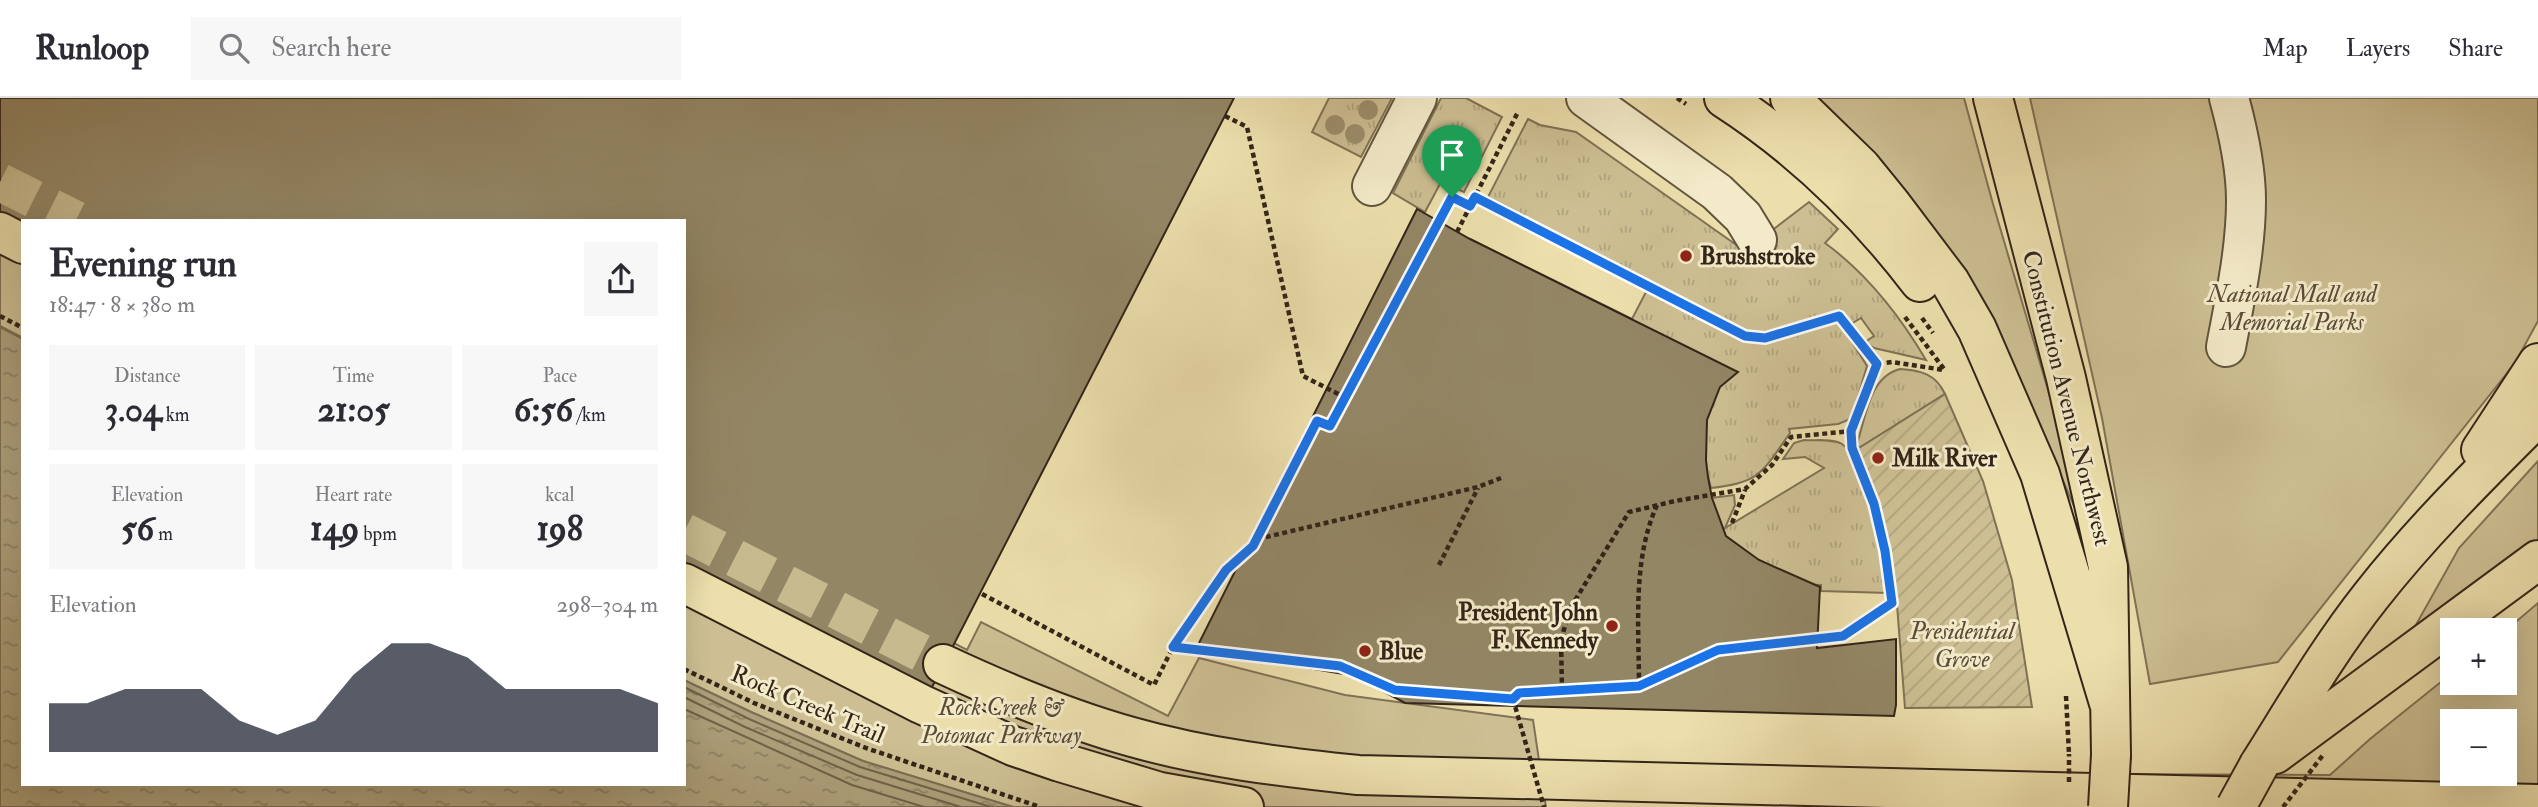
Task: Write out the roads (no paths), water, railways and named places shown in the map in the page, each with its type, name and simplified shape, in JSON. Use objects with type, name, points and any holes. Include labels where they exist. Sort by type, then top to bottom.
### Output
[{"type":"main road","points":[[1790,98],[1861,167],[1922,242],[1950,282],[1977,329],[2021,426],[2057,524],[2109,703],[2111,755],[2108,807]]},
{"type":"main road","name":"Constitution Avenue Northwest","points":[[1993,98],[2066,378],[2108,567],[2109,703]]},
{"type":"main road","points":[[1706,102],[1782,138],[1813,164],[1892,247],[1934,301],[2021,426]]},
{"type":"main road","points":[[0,232],[21,243]]},
{"type":"main road","points":[[2436,519],[2538,363]]},
{"type":"main road","points":[[2236,807],[2259,765],[2370,596],[2436,519],[2538,416]]},
{"type":"main road","points":[[2259,765],[2538,560]]},
{"type":"main road","points":[[686,584],[931,709],[1013,746],[1160,792],[1244,807]]},
{"type":"main road","points":[[943,664],[1034,704],[1133,737],[1247,762],[1358,775],[2538,804]]},
{"type":"lane","points":[[1372,186],[1418,98]]},
{"type":"lane","points":[[1586,98],[1717,192],[1743,217],[1757,240]]},
{"type":"lane","points":[[2226,347],[2237,288],[2246,200],[2239,138],[2229,98]]},
{"type":"water","points":[[0,327],[21,338],[21,786],[686,786],[686,681],[863,761],[1013,807],[0,807]]},
{"type":"tunnel","points":[[0,182],[74,219]]},
{"type":"tunnel","points":[[686,533],[943,664]]},
{"type":"place","name":"Brushstroke","points":[[1686,256]]},
{"type":"place","name":"Milk River","points":[[1878,458]]},
{"type":"place","name":"President John F. Kennedy","points":[[1612,626]]},
{"type":"place","name":"Blue","points":[[1365,651]]},
{"type":"park label","name":"National Mall and Memorial Parks","points":[[2292,308]]},
{"type":"park label","name":"Presidential Grove","points":[[1962,645]]},
{"type":"park label","name":"Rock Creek & Potomac Parkway","points":[[1001,721]]}]
